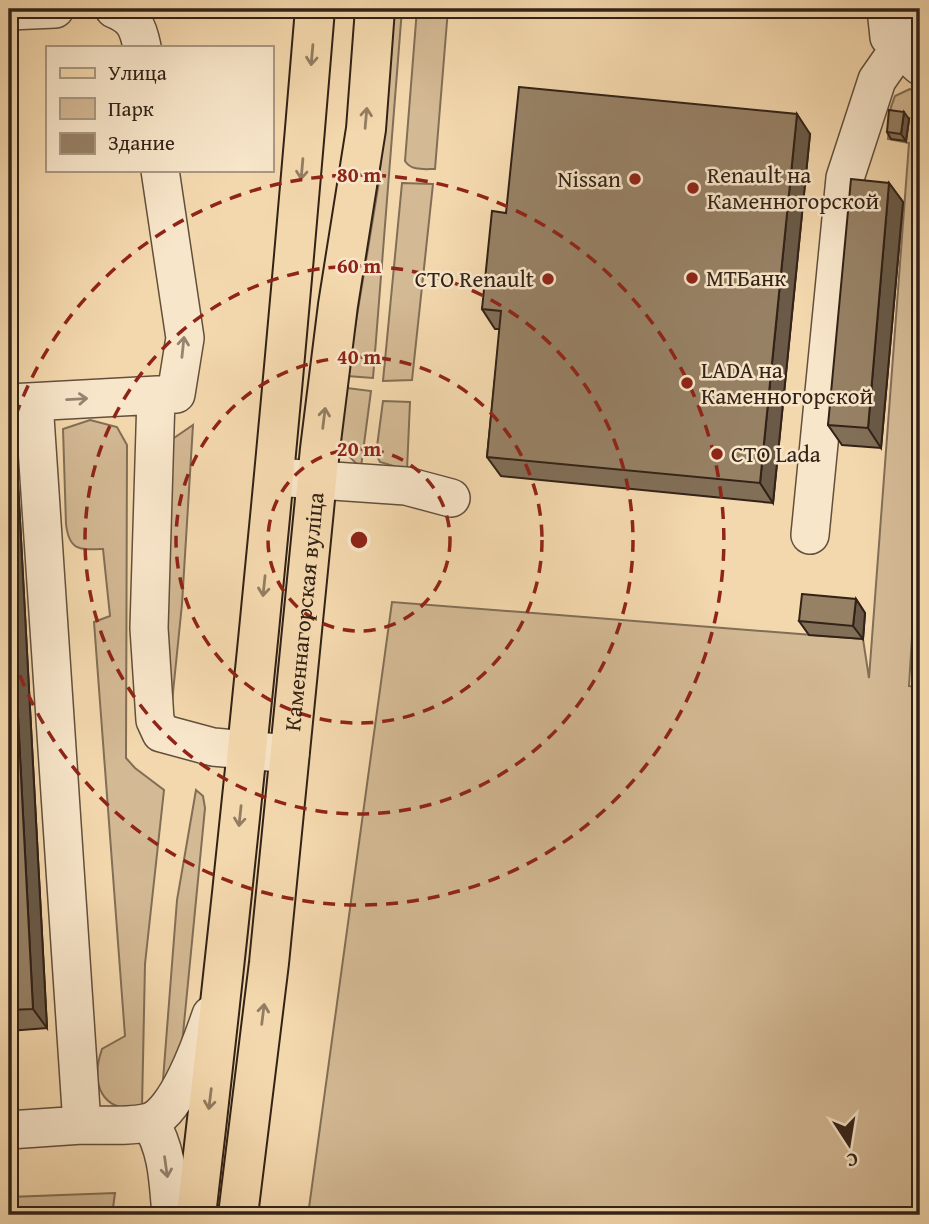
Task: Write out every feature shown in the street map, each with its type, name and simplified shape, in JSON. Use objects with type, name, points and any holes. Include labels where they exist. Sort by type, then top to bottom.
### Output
[{"type":"main road","name":"Каменнагорская вуліца","points":[[196,1215],[275,477],[316,9]]},
{"type":"main road","name":"Каменнагорская вуліца","points":[[238,1215],[269,963],[317,480],[338,305],[366,129],[375,9]]},
{"type":"lane","points":[[9,11],[55,9]]},
{"type":"lane","points":[[114,9],[127,14],[137,25],[142,46]]},
{"type":"lane","points":[[810,535],[845,178],[877,80],[914,48],[889,37],[886,9]]},
{"type":"lane","points":[[82,1125],[22,402],[176,394],[185,338],[160,172]]},
{"type":"lane","points":[[156,397],[149,628],[155,720],[161,733],[213,747],[248,748],[290,754]]},
{"type":"lane","points":[[275,477],[406,486],[451,498]]},
{"type":"lane","points":[[9,1130],[150,1122],[172,1104],[198,1052],[223,982]]},
{"type":"lane","points":[[150,1122],[161,1139],[167,1163],[172,1215]]},
{"type":"green space","points":[[393,9],[402,9],[373,378],[347,376],[379,182]]},
{"type":"green space","points":[[417,9],[448,9],[435,169],[414,168],[405,161]]},
{"type":"green space","points":[[910,89],[920,96],[920,507],[909,686],[920,687],[920,1215],[308,1215],[392,602],[863,639],[869,678],[909,143],[888,139],[891,107],[895,96]]},
{"type":"green space","points":[[402,183],[433,184],[412,380],[383,381]]},
{"type":"green space","points":[[347,388],[371,391],[361,467],[345,450],[340,431]]},
{"type":"green space","points":[[383,401],[410,402],[407,470],[380,462],[376,454]]},
{"type":"green space","points":[[90,420],[117,427],[127,445],[126,758],[164,790],[145,964],[142,1108],[117,1106],[108,1101],[102,1093],[97,1074],[102,1049],[125,1036],[94,622],[110,616],[103,549],[77,547],[70,539],[66,524],[63,429]]},
{"type":"green space","points":[[193,425],[182,604],[170,722],[165,702],[171,440]]},
{"type":"green space","points":[[196,790],[203,796],[205,808],[180,1065],[162,1093],[177,900]]},
{"type":"green space","points":[[115,1193],[112,1215],[9,1215],[9,1197]]},
{"type":"building","points":[[519,87],[797,114],[760,483],[487,457],[501,311],[482,309],[492,211],[506,213]]},
{"type":"building","points":[[889,110],[904,112],[901,134],[887,132]]},
{"type":"building","points":[[851,179],[889,183],[868,428],[828,425]]},
{"type":"building","points":[[9,542],[33,1009],[9,1010]]},
{"type":"building","points":[[802,594],[856,599],[853,626],[799,621]]},
{"type":"place","name":"Nissan","points":[[635,179]]},
{"type":"place","name":"Renault на Каменногорской","points":[[693,188]]},
{"type":"place","name":"МТБанк","points":[[692,278]]},
{"type":"place","name":"СТО Renault","points":[[548,279]]},
{"type":"place","name":"LADA на Каменногорской","points":[[687,383]]},
{"type":"place","name":"СТО Lada","points":[[717,454]]}]
